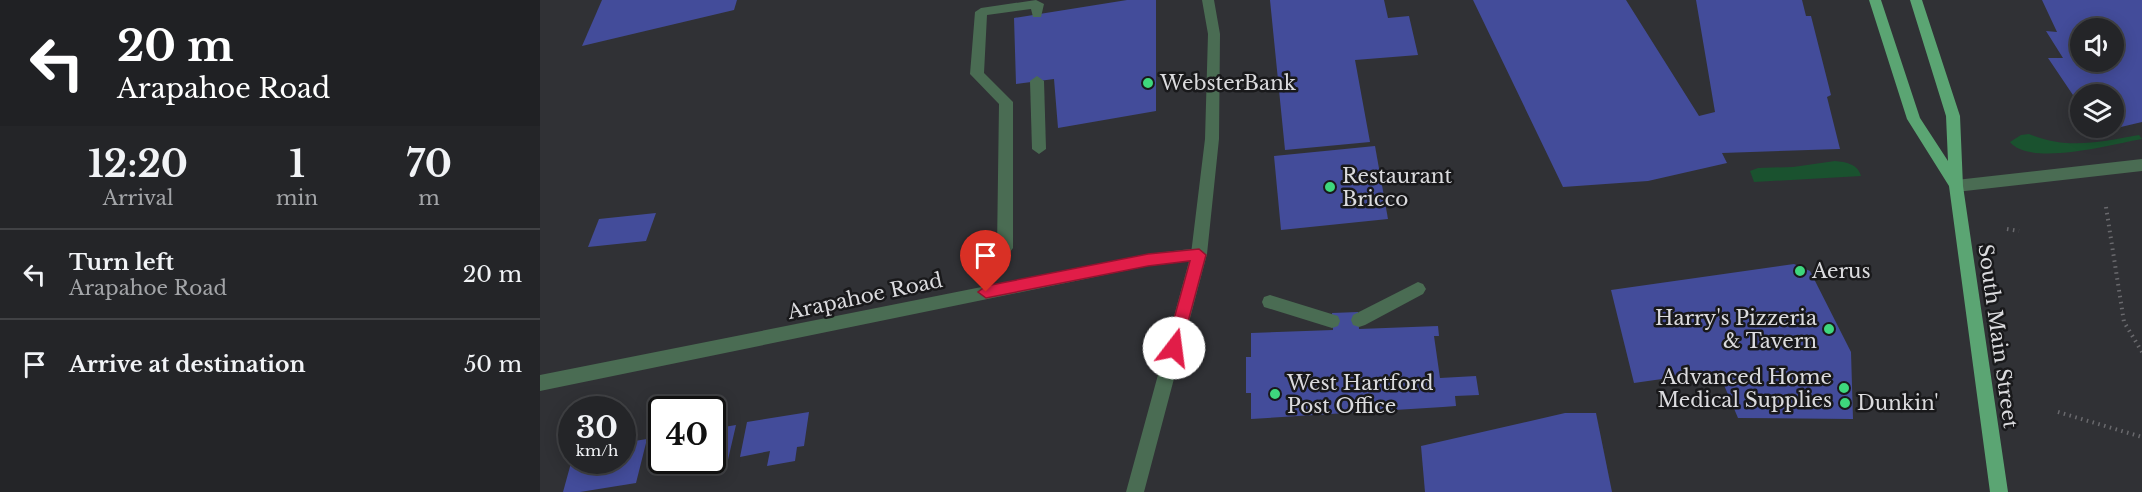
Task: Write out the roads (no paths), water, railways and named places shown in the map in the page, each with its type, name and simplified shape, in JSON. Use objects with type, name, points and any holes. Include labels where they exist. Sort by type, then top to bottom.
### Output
[{"type":"main road","name":"South Main Street","points":[[1875,0],[1914,119],[1956,186]]},
{"type":"main road","name":"South Main Street","points":[[1916,0],[1953,116],[1956,186],[1999,492]]},
{"type":"street","points":[[1135,492],[1199,255],[1212,139],[1214,34],[1208,0]]},
{"type":"street","points":[[1005,248],[1006,102],[978,75],[981,12],[1021,3],[1037,9]]},
{"type":"street","points":[[1037,81],[1039,149]]},
{"type":"street","points":[[1956,186],[2142,165]]},
{"type":"street","name":"Arapahoe Road","points":[[540,383],[1063,276],[1148,260],[1199,255]]},
{"type":"street","points":[[1359,320],[1418,288]]},
{"type":"street","points":[[1270,302],[1332,321]]},
{"type":"place","name":"WebsterBank","points":[[1148,83]]},
{"type":"place","name":"Restaurant Bricco","points":[[1330,187]]},
{"type":"place","name":"Aerus","points":[[1800,271]]},
{"type":"place","name":"Harry's Pizzeria & Tavern","points":[[1829,329]]},
{"type":"place","name":"Advanced Home Medical Supplies","points":[[1844,388]]},
{"type":"place","name":"West Hartford Post Office","points":[[1275,394]]},
{"type":"place","name":"Dunkin'","points":[[1845,403]]}]
